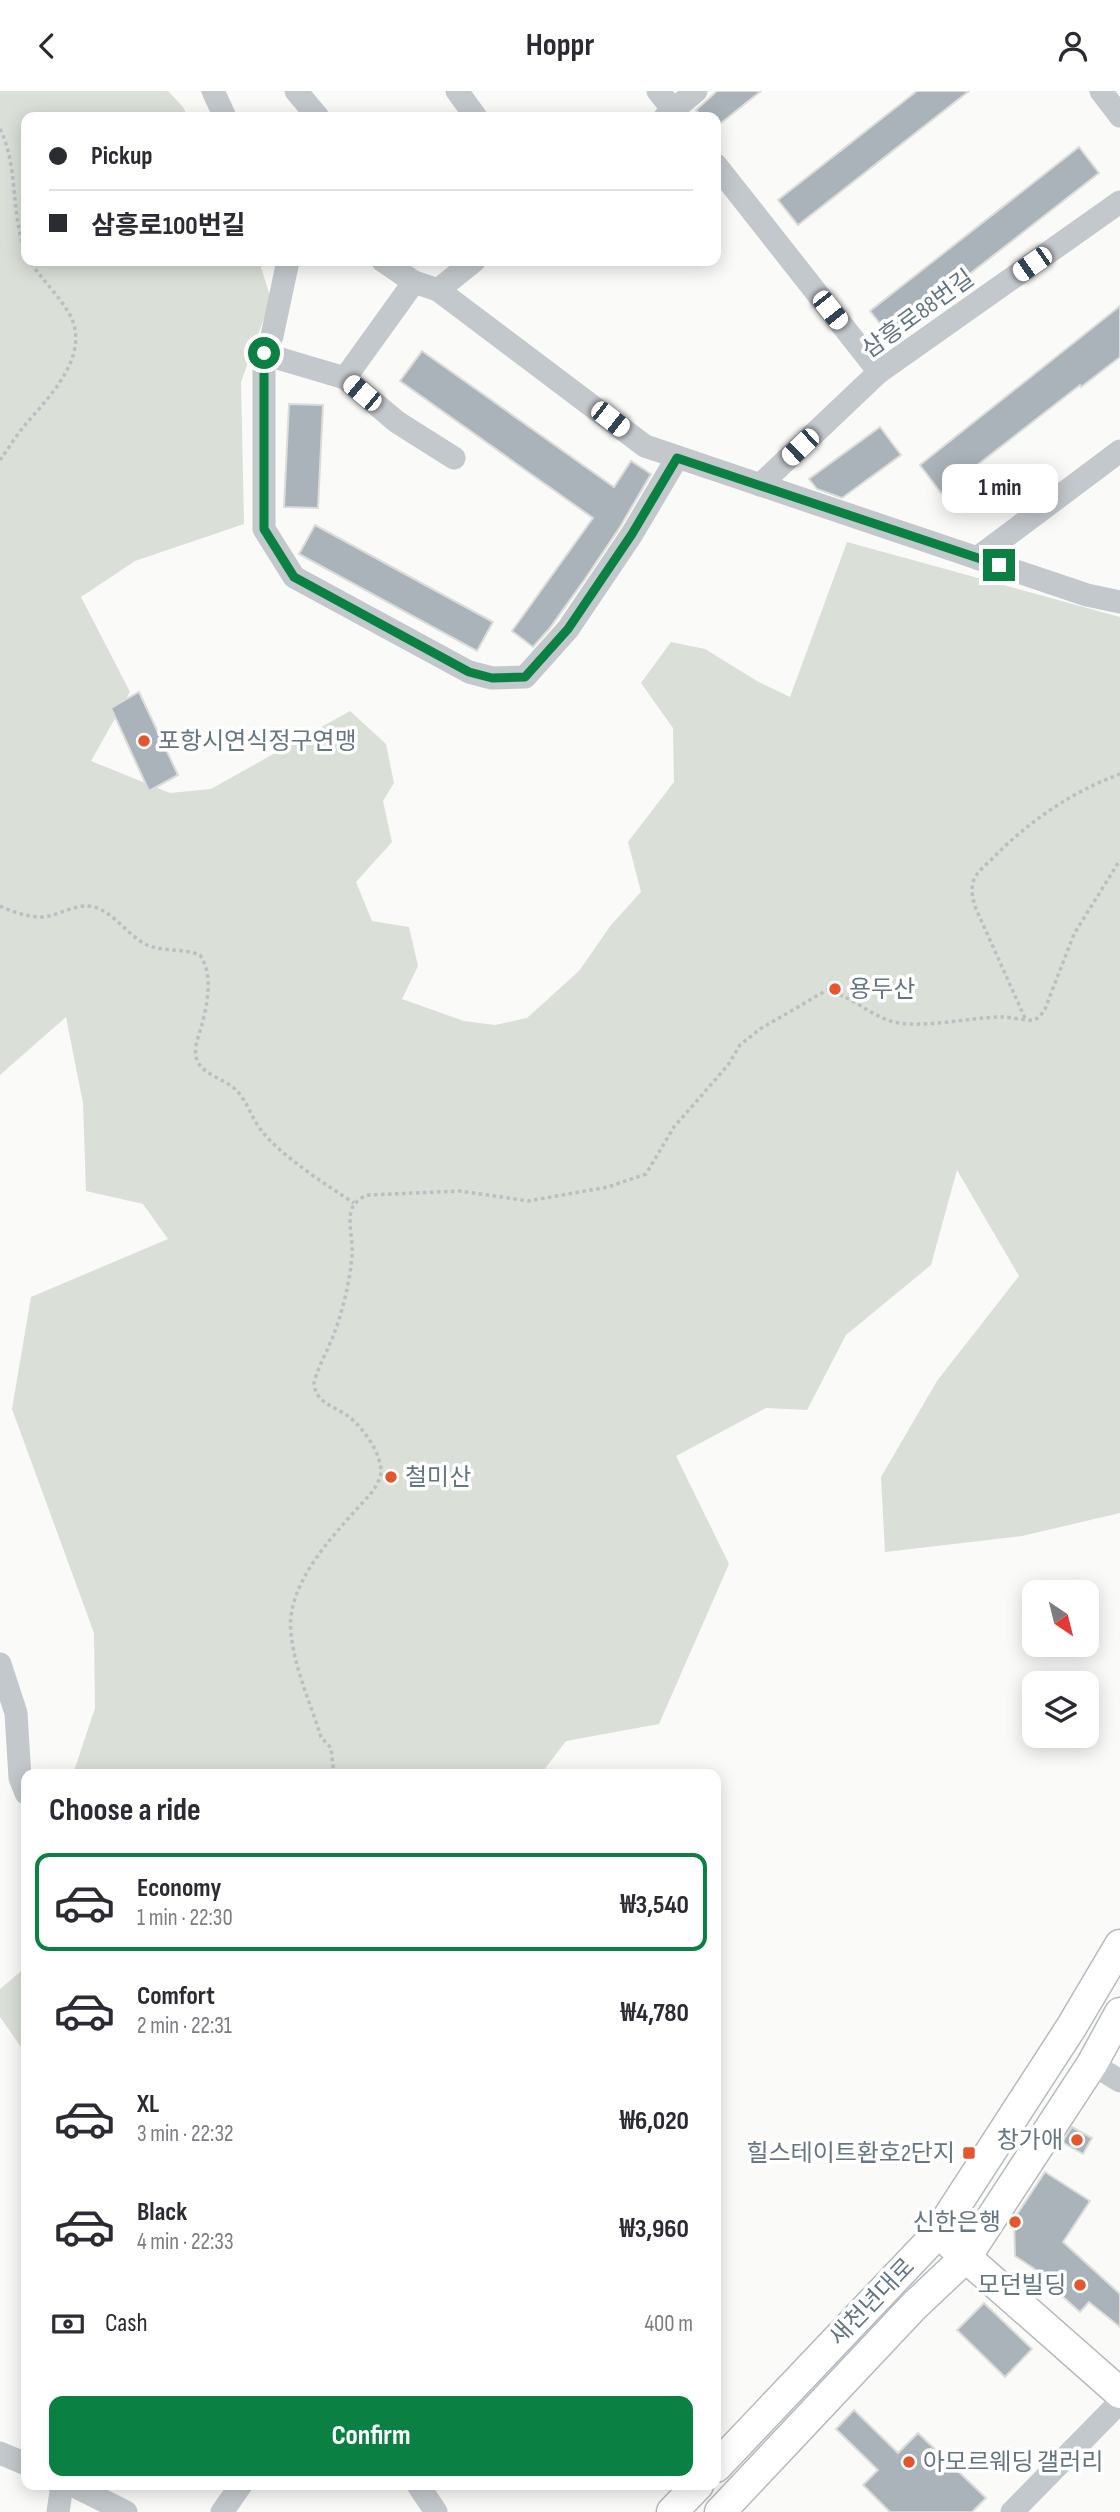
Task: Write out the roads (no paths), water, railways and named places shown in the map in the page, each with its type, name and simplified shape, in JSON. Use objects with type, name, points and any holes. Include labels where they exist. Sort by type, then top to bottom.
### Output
[{"type":"main road","name":"새천년대로","points":[[721,2461],[938,2233],[1064,2038],[1120,1945]]},
{"type":"main road","name":"새천년대로","points":[[720,2512],[914,2306],[966,2257],[1093,2064],[1120,2013]]},
{"type":"main road","points":[[938,2233],[1120,2393]]},
{"type":"main road","points":[[672,2512],[693,2490]]},
{"type":"street","points":[[213,91],[223,112]]},
{"type":"street","points":[[296,91],[314,112]]},
{"type":"street","points":[[457,91],[472,112]]},
{"type":"street","points":[[658,91],[670,112]]},
{"type":"street","points":[[675,112],[696,91]]},
{"type":"street","points":[[1101,91],[1120,116]]},
{"type":"street","points":[[721,171],[879,372]]},
{"type":"street","name":"삼흥로88번길","points":[[760,485],[879,372],[1120,202]]},
{"type":"street","points":[[287,266],[272,335],[264,353],[264,529],[294,577],[469,672],[492,678],[525,677],[568,629],[632,534],[677,458]]},
{"type":"street","points":[[390,266],[414,282],[438,290],[645,446],[1087,596],[1120,602]]},
{"type":"street","points":[[438,290],[468,266]]},
{"type":"street","points":[[345,378],[414,282]]},
{"type":"street","points":[[264,353],[345,378],[397,422],[454,458]]},
{"type":"street","points":[[977,558],[1120,451]]},
{"type":"street","points":[[0,1664],[16,1713],[21,1781]]},
{"type":"street","points":[[1093,2064],[1120,2081]]},
{"type":"street","points":[[1017,2511],[1120,2402]]},
{"type":"street","points":[[0,2453],[21,2463]]},
{"type":"street","points":[[58,2512],[61,2490]]},
{"type":"street","points":[[82,2490],[126,2512]]},
{"type":"street","points":[[222,2512],[237,2490]]},
{"type":"street","points":[[421,2490],[436,2512]]},
{"type":"place","name":"포항시연식정구연맹","points":[[144,741]]},
{"type":"place","name":"용두산","points":[[835,989]]},
{"type":"place","name":"철미산","points":[[391,1477]]},
{"type":"place","name":"창가애","points":[[1077,2140]]},
{"type":"place","name":"힐스테이트환호2단지","points":[[969,2153]]},
{"type":"place","name":"신한은행","points":[[1015,2222]]},
{"type":"place","name":"모던빌딩","points":[[1080,2285]]},
{"type":"place","name":"아모르웨딩 갤러리","points":[[909,2462]]}]
